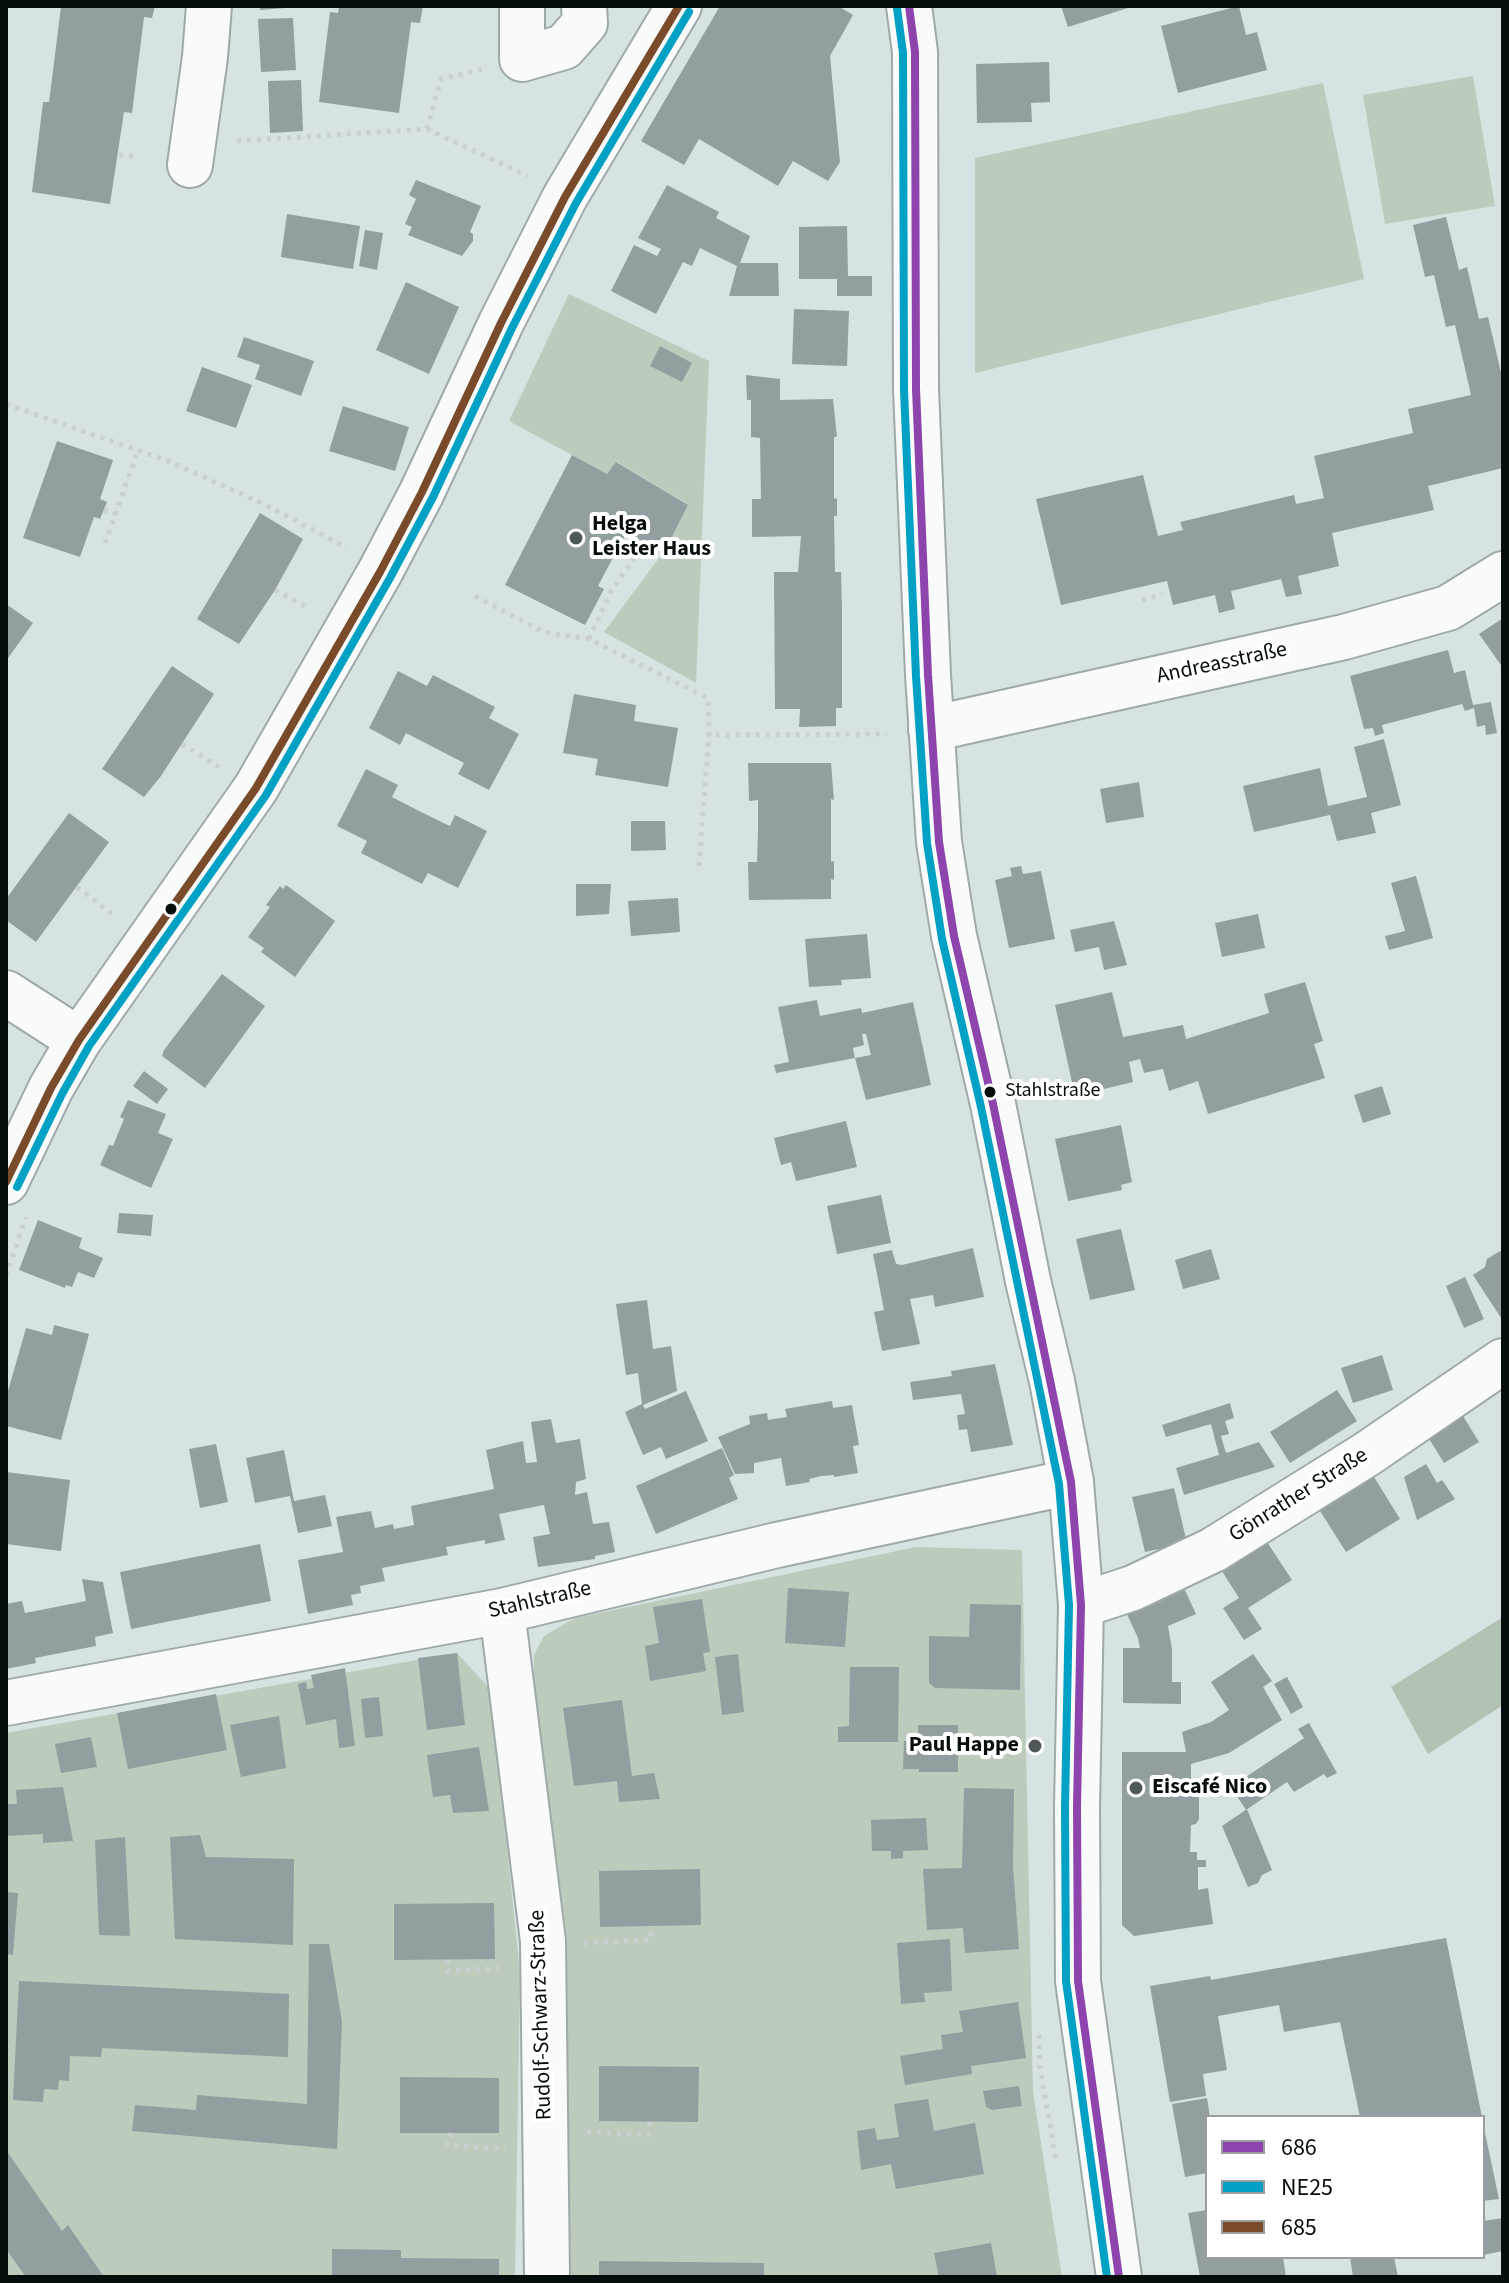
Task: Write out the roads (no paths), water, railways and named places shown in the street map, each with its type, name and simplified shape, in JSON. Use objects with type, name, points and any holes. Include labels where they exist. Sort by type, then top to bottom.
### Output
[{"type":"street","points":[[191,155],[209,6]]},
{"type":"street","points":[[522,6],[522,59],[564,47],[585,23],[584,6]]},
{"type":"street","points":[[6,1182],[51,1088],[79,1040],[256,788],[380,572],[565,197],[679,6]]},
{"type":"street","points":[[909,6],[915,52],[916,389],[939,842],[954,936],[993,1104],[1071,1482],[1081,1605],[1078,1981],[1119,2277]]},
{"type":"street","name":"Andreasstraße","points":[[931,729],[1344,637],[1448,608],[1503,574]]},
{"type":"street","points":[[6,993],[79,1040]]},
{"type":"street","name":"Gönrather Straße","points":[[1081,1605],[1133,1588],[1213,1550],[1367,1454],[1503,1361]]},
{"type":"street","name":"Stahlstraße","points":[[6,1703],[502,1611],[777,1545],[1071,1482]]},
{"type":"street","name":"Rudolf-Schwarz-Straße","points":[[502,1611],[543,1955],[547,2277]]},
{"type":"place","name":"Helga Leister Haus","points":[[576,538]]},
{"type":"place","name":"Stahlstraße","points":[[990,1092]]},
{"type":"place","name":"Paul Happe","points":[[1035,1746]]},
{"type":"place","name":"Eiscafé Nico","points":[[1136,1788]]}]
